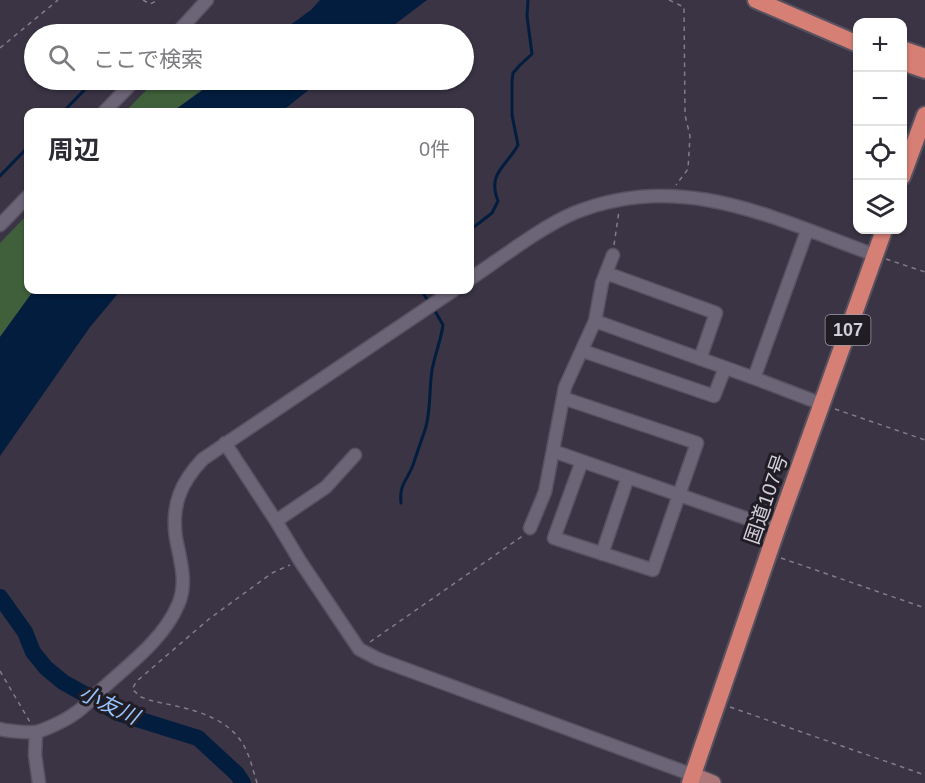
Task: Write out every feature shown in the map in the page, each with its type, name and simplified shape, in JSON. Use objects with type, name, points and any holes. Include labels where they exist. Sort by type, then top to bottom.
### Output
[{"type":"highway","points":[[756,0],[853,42]]},
{"type":"highway","points":[[769,0],[853,34]]},
{"type":"highway","points":[[907,52],[923,63]]},
{"type":"highway","points":[[907,57],[923,63]]},
{"type":"highway","points":[[907,62],[923,63]]},
{"type":"highway","points":[[907,166],[925,115]]},
{"type":"highway","name":"国道107号","points":[[691,779],[883,234]]},
{"type":"main road","points":[[691,779],[713,783]]},
{"type":"street","points":[[185,24],[207,0]]},
{"type":"street","points":[[108,108],[125,90]]},
{"type":"street","points":[[474,276],[534,236],[572,214],[621,198],[669,196],[712,199],[748,209],[875,255]]},
{"type":"street","points":[[0,225],[24,200]]},
{"type":"street","points":[[754,378],[807,231]]},
{"type":"street","points":[[530,528],[545,492],[565,387],[595,321],[606,273],[613,255]]},
{"type":"street","points":[[606,273],[716,313],[700,359]]},
{"type":"street","points":[[0,729],[10,732],[36,732],[73,715],[158,636],[178,605],[182,588],[183,572],[176,536],[175,516],[182,485],[203,459],[448,294]]},
{"type":"street","points":[[595,321],[822,404]]},
{"type":"street","points":[[583,351],[714,396],[725,368]]},
{"type":"street","points":[[563,398],[697,443],[653,570],[554,538],[582,461]]},
{"type":"street","points":[[225,443],[359,649],[378,659],[691,779]]},
{"type":"street","points":[[553,451],[777,529]]},
{"type":"street","points":[[276,521],[326,488],[355,455]]},
{"type":"street","points":[[602,554],[628,477]]},
{"type":"street","points":[[36,732],[35,755],[39,783]]},
{"type":"path","points":[[29,24],[58,0]]},
{"type":"path","points":[[143,0],[150,4],[158,0]]},
{"type":"path","points":[[669,0],[684,7],[685,115],[690,136],[688,169],[669,196]]},
{"type":"path","points":[[0,48],[24,28]]},
{"type":"path","points":[[613,255],[621,198]]},
{"type":"path","points":[[875,255],[925,272]]},
{"type":"path","points":[[822,404],[925,440]]},
{"type":"path","points":[[359,649],[522,537],[530,528]]},
{"type":"path","points":[[769,554],[925,608]]},
{"type":"path","points":[[257,783],[243,744],[222,723],[207,714],[141,697],[132,689],[138,681],[209,619],[272,573],[300,561]]},
{"type":"path","points":[[0,671],[36,732]]},
{"type":"path","points":[[717,703],[925,775]]},
{"type":"green space","points":[[146,90],[202,90],[177,108],[129,108]]},
{"type":"green space","points":[[24,218],[24,294],[31,294],[0,337],[0,243]]},
{"type":"water","points":[[320,0],[427,0],[395,24],[292,24]]},
{"type":"water","points":[[203,90],[308,90],[286,108],[178,108]]},
{"type":"water","points":[[31,294],[118,294],[90,327],[0,456],[0,337]]},
{"type":"waterway","points":[[474,227],[492,213],[498,201],[495,191],[496,177],[518,145],[512,115],[512,81],[513,73],[532,54],[527,16],[528,0]]},
{"type":"waterway","points":[[67,108],[84,90]]},
{"type":"waterway","points":[[0,176],[24,151]]},
{"type":"waterway","points":[[424,294],[427,299]]},
{"type":"waterway","points":[[401,503],[402,487],[413,465],[428,416],[432,370],[443,325],[435,311]]},
{"type":"waterway","name":"小友川","points":[[0,597],[25,632],[33,652],[46,668],[63,682],[118,713],[198,738],[237,774],[243,783]]}]
